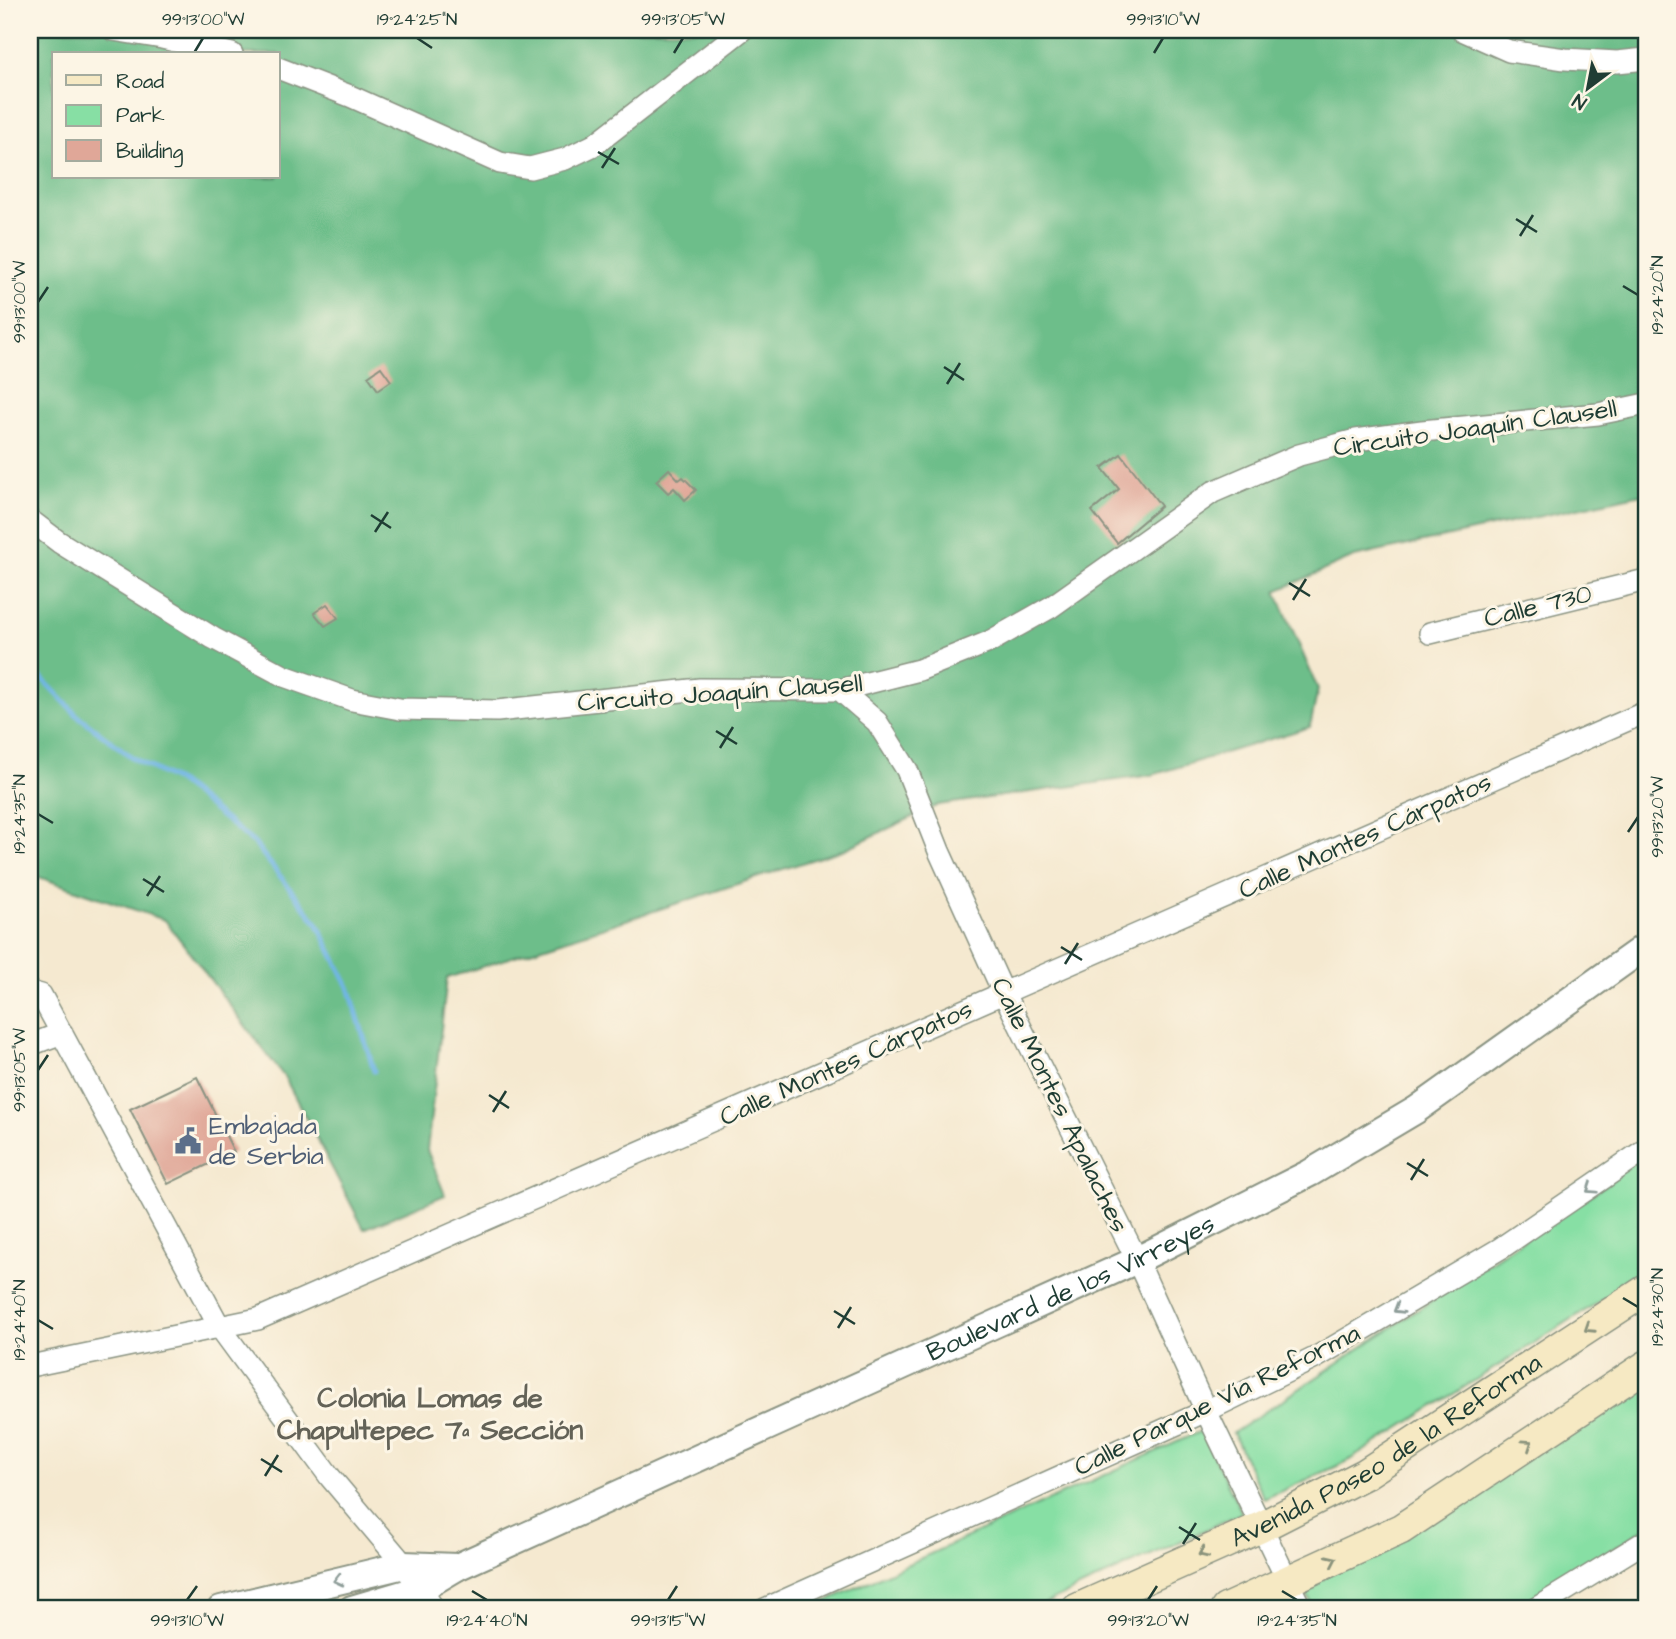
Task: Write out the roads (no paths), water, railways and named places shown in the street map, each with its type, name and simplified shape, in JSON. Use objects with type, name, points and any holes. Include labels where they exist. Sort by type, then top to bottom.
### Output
[{"type":"main road","name":"Avenida Paseo de la Reforma","points":[[1077,1609],[1261,1527],[1365,1474],[1646,1290]]},
{"type":"main road","points":[[1226,1609],[1401,1529],[1646,1366]]},
{"type":"street","points":[[113,30],[223,52]]},
{"type":"street","points":[[280,69],[350,96],[500,163],[530,167],[565,159],[594,145],[742,30]]},
{"type":"street","points":[[1471,30],[1508,51],[1565,59],[1617,62],[1646,59]]},
{"type":"street","name":"Circuito Joaquín Clausell","points":[[30,520],[59,542],[213,638],[284,676],[352,700],[400,709],[497,711],[700,689],[841,690],[919,670],[989,642],[1051,607],[1213,492],[1299,455],[1356,440],[1598,414],[1646,404]]},
{"type":"street","name":"Calle 730","points":[[1430,633],[1646,580]]},
{"type":"street","name":"Calle Montes Apalaches","points":[[841,690],[877,722],[907,769],[939,851],[1004,994],[1138,1261],[1286,1582],[1301,1609]]},
{"type":"street","name":"Calle Montes Cárpatos","points":[[30,1366],[258,1319],[1646,712]]},
{"type":"street","name":"Boulevard de los Virreyes","points":[[352,1609],[427,1599],[457,1567],[1138,1261],[1310,1173],[1416,1110],[1646,946]]},
{"type":"street","points":[[30,992],[41,995],[219,1326],[330,1477],[404,1565],[427,1599]]},
{"type":"street","points":[[30,1045],[62,1034]]},
{"type":"street","name":"Calle Parque Vía Reforma","points":[[765,1609],[1206,1411],[1315,1358],[1501,1248],[1646,1149]]},
{"type":"street","points":[[1535,1609],[1646,1541]]},
{"type":"street","name":"Boulevard de los Virreyes","points":[[221,1609],[404,1565],[457,1567]]},
{"type":"waterway","points":[[30,666],[77,715],[133,758],[180,783],[254,843],[317,923],[349,987],[374,1071]]},
{"type":"place","name":"Embajada de Serbia","points":[[188,1141]]},
{"type":"district","name":"Colonia Lomas de Chapultepec 7ª Sección","points":[[430,1414]]}]
